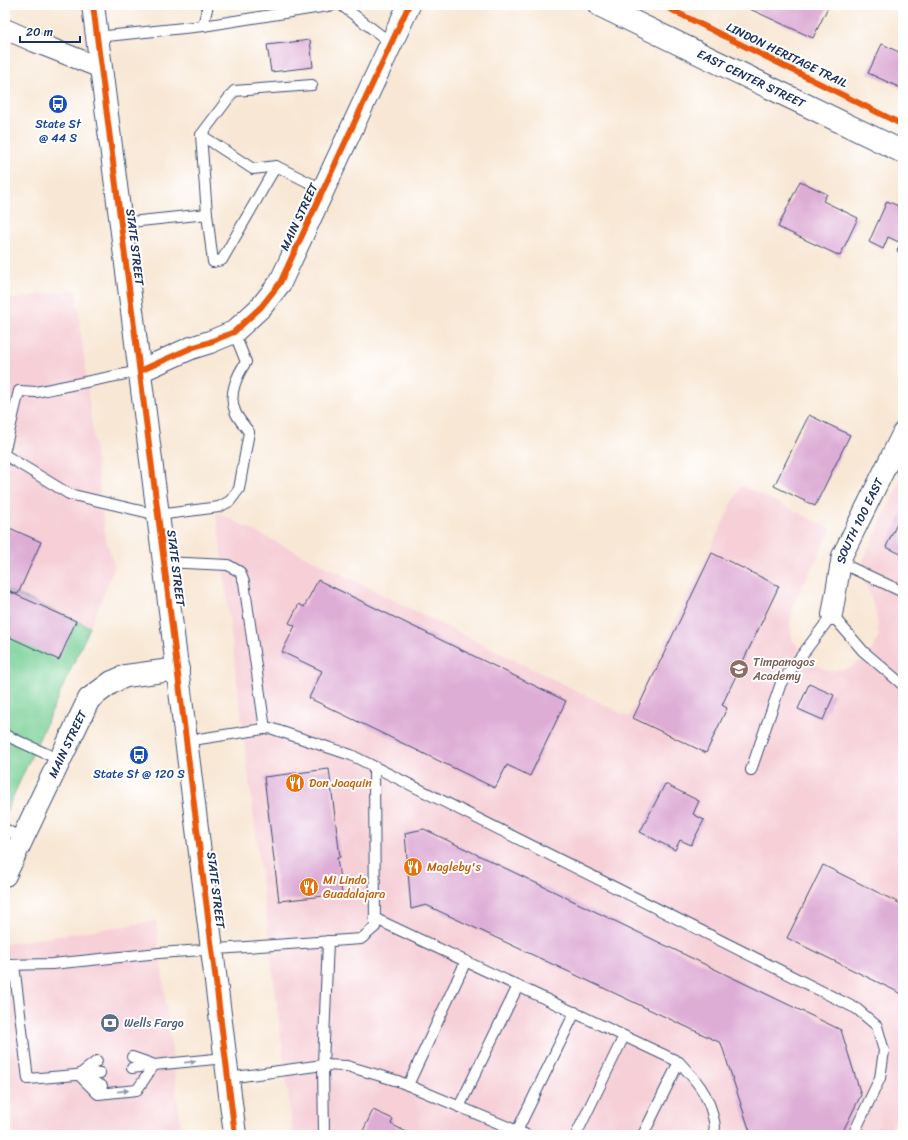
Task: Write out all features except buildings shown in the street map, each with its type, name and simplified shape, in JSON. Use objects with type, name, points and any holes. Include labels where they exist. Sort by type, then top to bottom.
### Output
[{"type":"main road","name":"STATE STREET","points":[[93,5],[178,669],[235,1135]]},
{"type":"main road","name":"MAIN STREET","points":[[140,371],[191,348],[234,332],[261,307],[280,283],[409,5]]},
{"type":"main road","name":"EAST CENTER STREET","points":[[599,5],[903,152]]},
{"type":"main road","name":"MAIN STREET","points":[[5,875],[14,834],[60,760],[90,699],[112,682],[126,676],[178,669]]},
{"type":"street","points":[[5,29],[101,68]]},
{"type":"street","name":"SOUTH 100 EAST","points":[[832,615],[842,556],[903,432]]},
{"type":"lane","points":[[203,26],[208,5]]},
{"type":"lane","points":[[97,37],[203,26],[334,5]]},
{"type":"lane","points":[[341,5],[391,43]]},
{"type":"lane","points":[[276,166],[222,260],[213,262],[207,214],[202,135],[234,91],[312,85]]},
{"type":"lane","points":[[202,135],[253,169],[276,166],[324,190]]},
{"type":"lane","points":[[121,223],[207,214]]},
{"type":"lane","points":[[5,456],[70,494],[158,515],[219,507],[230,501],[239,489],[249,432],[235,411],[233,402],[233,390],[239,372],[246,362],[234,332]]},
{"type":"lane","points":[[5,449],[7,434],[19,391],[36,392],[140,371]]},
{"type":"lane","points":[[164,562],[228,565],[240,572],[244,582],[265,729]]},
{"type":"lane","points":[[841,562],[903,592]]},
{"type":"lane","points":[[751,770],[781,683],[832,615],[863,651],[903,685]]},
{"type":"lane","points":[[186,741],[270,728],[351,755],[858,1009],[877,1026],[884,1051],[880,1078],[853,1135]]},
{"type":"lane","points":[[5,735],[60,760]]},
{"type":"lane","points":[[100,1073],[28,1079],[9,965],[52,964],[212,948],[361,939],[375,927],[374,767]]},
{"type":"lane","points":[[374,918],[679,1062],[700,1087],[710,1103],[716,1130],[713,1135]]},
{"type":"lane","points":[[324,1135],[323,1065],[328,941]]},
{"type":"lane","points":[[408,1085],[466,961]]},
{"type":"lane","points":[[459,1107],[518,986]]},
{"type":"lane","points":[[517,1131],[574,1012]]},
{"type":"lane","points":[[576,1135],[624,1036]]},
{"type":"lane","points":[[132,1057],[154,1065]]},
{"type":"lane","points":[[79,1075],[98,1061]]},
{"type":"lane","points":[[643,1135],[679,1062]]},
{"type":"lane","points":[[79,1075],[98,1094],[137,1090],[154,1065]]},
{"type":"lane","points":[[134,1083],[154,1065]]},
{"type":"lane","points":[[132,1068],[154,1065],[227,1068],[323,1065],[347,1066],[408,1085],[527,1135]]},
{"type":"lane","points":[[79,1075],[102,1086]]},
{"type":"shaded area","points":[[76,289],[105,536],[115,567],[90,627],[5,590],[5,300]]},
{"type":"shaded area","points":[[903,475],[903,1102],[888,1135],[293,1135],[216,512],[629,717],[741,485],[832,529],[795,601],[790,622],[793,641],[809,661],[828,671],[849,668],[868,657],[879,636],[876,612],[862,574],[864,558]]},
{"type":"shaded area","points":[[156,921],[182,1135],[14,1135],[5,1013],[5,944]]},
{"type":"green space","points":[[5,589],[90,627],[5,814]]},
{"type":"cycle path","points":[[93,5],[235,1135]]},
{"type":"cycle path","points":[[140,371],[191,348],[234,332],[261,307],[280,283],[409,5]]},
{"type":"cycle path","name":"LINDON HERITAGE TRAIL","points":[[662,5],[903,125]]},
{"type":"place","name":"State St @ 44 S","points":[[58,104]]},
{"type":"place","name":"Timpanogos Academy","points":[[739,669]]},
{"type":"place","name":"State St @ 120 S","points":[[139,755]]},
{"type":"place","name":"Don Joaquin","points":[[295,783]]},
{"type":"place","name":"Magleby's","points":[[413,867]]},
{"type":"place","name":"Mi Lindo Guadalajara","points":[[309,887]]},
{"type":"place","name":"Wells Fargo","points":[[110,1023]]}]
